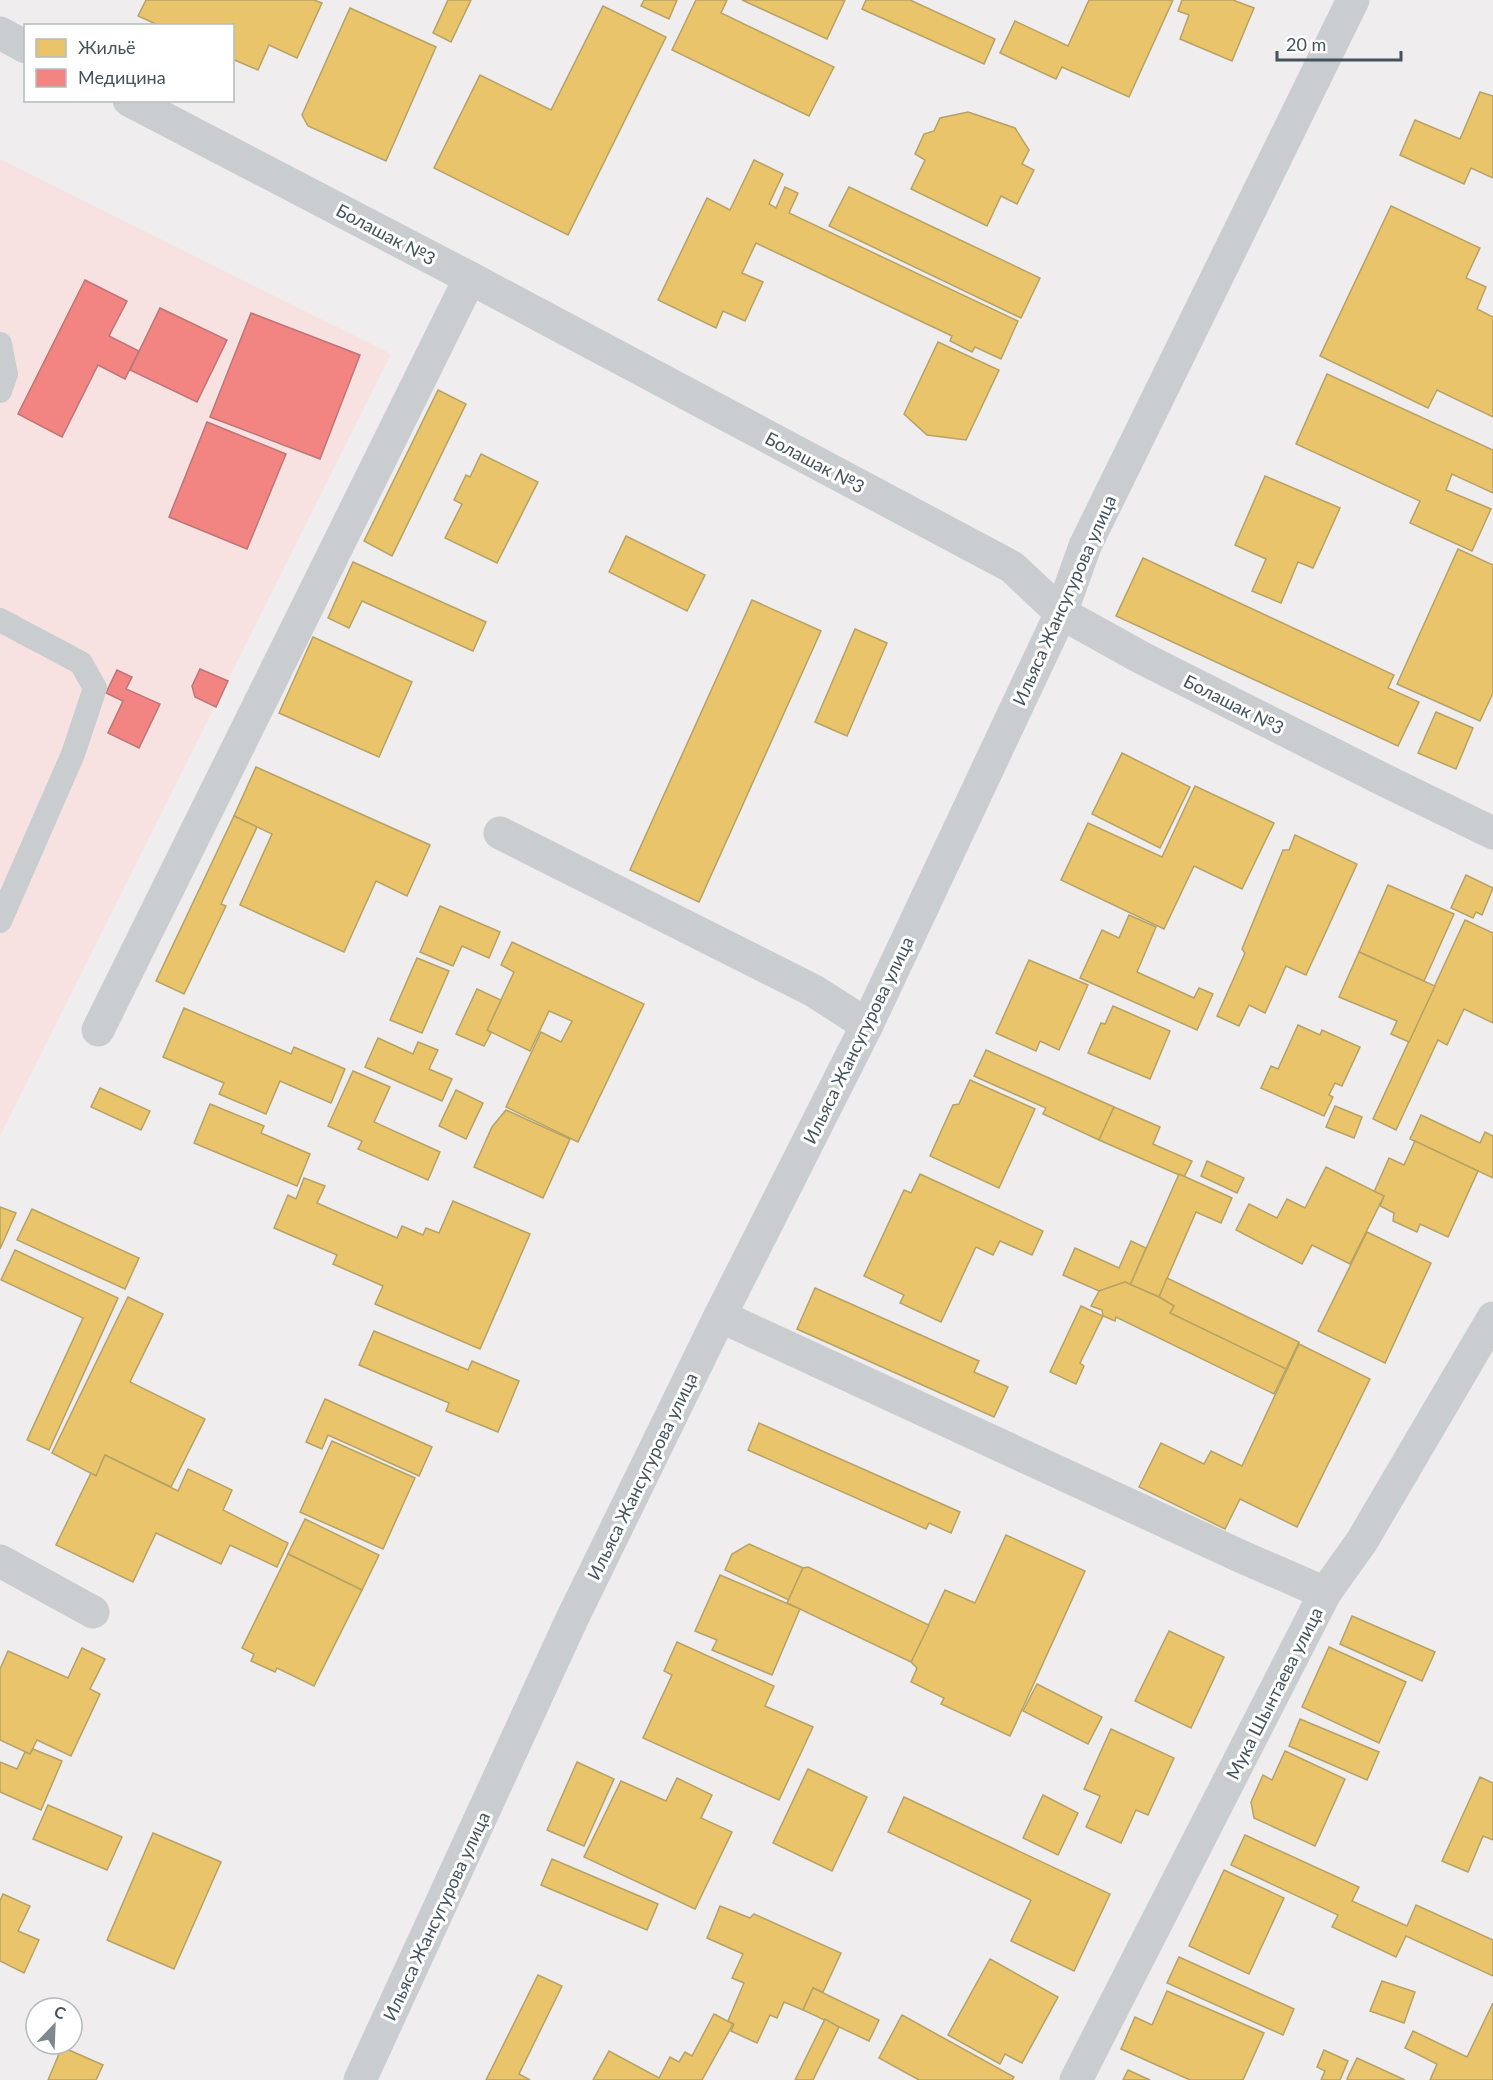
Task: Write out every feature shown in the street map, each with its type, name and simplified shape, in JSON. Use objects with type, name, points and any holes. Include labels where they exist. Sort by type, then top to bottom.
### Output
[{"type":"street","name":"Ильяса Жансугурова улица","points":[[360,2080],[571,1622],[720,1316],[867,1025],[1061,613],[1085,546],[1353,0]]},
{"type":"street","points":[[0,33],[24,45]]},
{"type":"street","name":"Болашак №3","points":[[133,102],[470,278],[1012,567],[1061,613],[1142,658],[1493,833]]},
{"type":"street","points":[[98,1030],[470,278]]},
{"type":"street","points":[[500,833],[814,991],[867,1025]]},
{"type":"street","points":[[720,1316],[1325,1593]]},
{"type":"street","name":"Мука Шынтаева улица","points":[[1076,2080],[1325,1593],[1362,1540],[1493,1318]]},
{"type":"street","points":[[0,1562],[93,1612]]},
{"type":"lane","points":[[0,344],[6,375],[0,391]]},
{"type":"lane","points":[[0,620],[81,663],[95,688],[73,754],[0,921]]},
{"type":"shaded area","points":[[0,159],[391,354],[0,1136]]},
{"type":"building: Жильё","points":[[146,0],[314,0],[322,3],[297,58],[269,45],[258,70],[234,60],[234,24],[156,24],[138,16]]},
{"type":"building: Жильё","points":[[448,0],[471,0],[451,42],[433,33]]},
{"type":"building: Жильё","points":[[644,0],[677,0],[669,19],[641,6]]},
{"type":"building: Жильё","points":[[696,0],[727,0],[721,13],[834,67],[809,116],[672,50]]},
{"type":"building: Жильё","points":[[742,0],[845,0],[827,39]]},
{"type":"building: Жильё","points":[[866,0],[910,0],[995,39],[984,64],[862,9]]},
{"type":"building: Жильё","points":[[1089,0],[1173,0],[1129,97],[1062,67],[1056,79],[1000,53],[1015,21],[1068,46]]},
{"type":"building: Жильё","points":[[1182,0],[1233,0],[1254,8],[1232,61],[1180,39],[1189,15],[1178,11]]},
{"type":"building: Жильё","points":[[603,6],[666,37],[568,235],[434,168],[480,75],[551,110]]},
{"type":"building: Жильё","points":[[350,8],[436,47],[386,161],[308,126],[302,115]]},
{"type":"building: Жильё","points":[[1480,92],[1493,96],[1493,178],[1471,168],[1464,184],[1400,155],[1415,120],[1460,139]]},
{"type":"building: Жильё","points":[[968,112],[1015,128],[1029,150],[1022,164],[1034,170],[1017,204],[1001,196],[987,226],[911,189],[925,160],[915,154],[924,134],[934,131],[940,118]]},
{"type":"building: Жильё","points":[[754,160],[783,174],[769,204],[776,208],[785,187],[798,193],[789,213],[1018,321],[1001,359],[975,347],[972,352],[950,341],[952,336],[756,243],[742,273],[763,282],[745,321],[723,311],[716,328],[658,300],[707,198],[730,210]]},
{"type":"building: Жильё","points":[[849,187],[1040,278],[1021,318],[829,226]]},
{"type":"building: Жильё","points":[[1391,206],[1480,248],[1466,278],[1486,287],[1477,309],[1493,317],[1493,417],[1437,390],[1428,408],[1320,356]]},
{"type":"building: Жильё","points":[[938,342],[999,370],[966,440],[927,435],[904,414]]},
{"type":"building: Жильё","points":[[1327,374],[1493,450],[1493,493],[1452,474],[1446,490],[1491,509],[1472,551],[1410,523],[1420,501],[1296,444]]},
{"type":"building: Жильё","points":[[438,390],[466,404],[392,556],[364,541]]},
{"type":"building: Жильё","points":[[481,454],[538,482],[497,563],[445,538],[462,504],[454,500],[466,475],[470,477]]},
{"type":"building: Жильё","points":[[1265,476],[1340,508],[1313,568],[1298,562],[1281,603],[1252,591],[1266,559],[1235,545]]},
{"type":"building: Жильё","points":[[626,536],[705,575],[687,611],[609,572]]},
{"type":"building: Жильё","points":[[1458,549],[1493,565],[1493,693],[1480,721],[1397,684]]},
{"type":"building: Жильё","points":[[1143,558],[1394,675],[1388,688],[1419,702],[1398,746],[1116,616]]},
{"type":"building: Жильё","points":[[353,562],[486,622],[473,651],[362,601],[349,628],[328,618]]},
{"type":"building: Жильё","points":[[752,600],[821,631],[699,902],[630,870]]},
{"type":"building: Жильё","points":[[855,629],[887,643],[847,736],[815,722]]},
{"type":"building: Жильё","points":[[313,637],[412,682],[379,757],[279,713]]},
{"type":"building: Жильё","points":[[1436,712],[1473,728],[1456,769],[1418,753]]},
{"type":"building: Жильё","points":[[1122,753],[1190,787],[1160,848],[1092,814]]},
{"type":"building: Жильё","points":[[256,767],[430,845],[407,896],[376,881],[344,952],[240,905],[272,834],[234,816]]},
{"type":"building: Жильё","points":[[1195,786],[1274,823],[1242,889],[1194,866],[1164,929],[1061,880],[1088,823],[1162,857]]},
{"type":"building: Жильё","points":[[234,816],[257,827],[221,904],[226,906],[184,994],[156,981]]},
{"type":"building: Жильё","points":[[1295,835],[1357,864],[1306,975],[1286,966],[1265,1013],[1249,1005],[1239,1026],[1217,1016],[1245,953],[1242,949],[1283,850],[1289,850]]},
{"type":"building: Жильё","points":[[1466,875],[1493,888],[1482,915],[1476,912],[1473,918],[1451,908]]},
{"type":"building: Жильё","points":[[1388,885],[1454,914],[1424,981],[1359,952]]},
{"type":"building: Жильё","points":[[440,906],[500,932],[489,958],[462,946],[453,966],[420,952]]},
{"type":"building: Жильё","points":[[1129,915],[1156,927],[1137,972],[1194,998],[1199,988],[1213,994],[1197,1030],[1080,978],[1102,930],[1119,938]]},
{"type":"building: Жильё","points":[[1465,920],[1493,933],[1493,1023],[1464,1009],[1447,1045],[1438,1040],[1396,1130],[1373,1119]]},
{"type":"building: Жильё","points":[[512,942],[644,1004],[578,1142],[506,1107],[541,1032],[561,1042],[572,1021],[549,1011],[530,1051],[487,1030],[514,972],[501,965]]},
{"type":"building: Жильё","points":[[1359,952],[1435,986],[1409,1042],[1391,1034],[1397,1021],[1339,997]]},
{"type":"building: Жильё","points":[[417,958],[449,971],[422,1033],[390,1020]]},
{"type":"building: Жильё","points":[[1029,960],[1088,985],[1059,1050],[1040,1041],[1036,1051],[996,1033]]},
{"type":"building: Жильё","points":[[477,989],[501,1000],[487,1030],[491,1033],[484,1046],[456,1034]]},
{"type":"building: Жильё","points":[[1113,1006],[1170,1031],[1150,1079],[1088,1053],[1101,1023],[1105,1024]]},
{"type":"building: Жильё","points":[[184,1008],[291,1054],[294,1047],[345,1069],[331,1103],[280,1081],[266,1114],[219,1094],[224,1083],[163,1057]]},
{"type":"building: Жильё","points":[[1298,1025],[1320,1035],[1322,1030],[1360,1047],[1342,1086],[1335,1083],[1329,1095],[1333,1097],[1324,1116],[1261,1088],[1271,1066],[1278,1069]]},
{"type":"building: Жильё","points":[[378,1038],[413,1054],[418,1042],[438,1050],[429,1069],[452,1079],[442,1101],[365,1067]]},
{"type":"building: Жильё","points":[[986,1050],[1114,1107],[1099,1140],[1043,1114],[1046,1108],[974,1076]]},
{"type":"building: Жильё","points":[[353,1071],[390,1087],[374,1122],[440,1152],[428,1180],[358,1149],[362,1141],[328,1126]]},
{"type":"building: Жильё","points":[[970,1080],[1035,1109],[999,1188],[930,1156],[953,1105],[959,1104]]},
{"type":"building: Жильё","points":[[100,1088],[150,1111],[141,1130],[91,1107]]},
{"type":"building: Жильё","points":[[456,1090],[483,1103],[466,1139],[439,1126]]},
{"type":"building: Жильё","points":[[210,1104],[264,1126],[261,1133],[310,1154],[297,1186],[194,1143]]},
{"type":"building: Жильё","points":[[1335,1106],[1362,1117],[1354,1138],[1326,1127]]},
{"type":"building: Жильё","points":[[1114,1107],[1160,1127],[1153,1144],[1192,1161],[1184,1177],[1099,1140]]},
{"type":"building: Жильё","points":[[506,1110],[570,1139],[543,1198],[474,1167],[492,1127]]},
{"type":"building: Жильё","points":[[1421,1115],[1480,1143],[1485,1132],[1493,1136],[1493,1178],[1410,1139]]},
{"type":"building: Жильё","points":[[1415,1141],[1478,1171],[1448,1237],[1420,1224],[1417,1232],[1393,1221],[1394,1213],[1380,1206],[1384,1196],[1374,1192],[1389,1158],[1404,1165]]},
{"type":"building: Жильё","points":[[1207,1161],[1244,1178],[1237,1193],[1201,1176]]},
{"type":"building: Жильё","points":[[1326,1167],[1384,1196],[1350,1264],[1312,1245],[1302,1264],[1236,1230],[1249,1204],[1277,1218],[1287,1199],[1305,1208]]},
{"type":"building: Жильё","points":[[920,1174],[1043,1231],[1032,1255],[1000,1241],[993,1255],[976,1247],[941,1322],[900,1303],[904,1295],[864,1276],[904,1190],[911,1193]]},
{"type":"building: Жильё","points":[[1179,1174],[1232,1198],[1221,1223],[1196,1212],[1159,1297],[1130,1285]]},
{"type":"building: Жильё","points":[[304,1178],[325,1186],[317,1203],[397,1238],[402,1226],[423,1235],[426,1228],[439,1233],[453,1201],[530,1234],[480,1349],[375,1304],[383,1286],[333,1264],[337,1255],[274,1228],[288,1195],[296,1199]]},
{"type":"building: Жильё","points":[[0,1207],[16,1213],[0,1249]]},
{"type":"building: Жильё","points":[[32,1209],[139,1258],[125,1289],[17,1240]]},
{"type":"building: Жильё","points":[[1367,1232],[1431,1263],[1385,1363],[1318,1331]]},
{"type":"building: Жильё","points":[[1131,1241],[1146,1248],[1130,1285],[1125,1282],[1099,1291],[1063,1275],[1075,1248],[1119,1268]]},
{"type":"building: Жильё","points":[[15,1250],[118,1298],[49,1450],[27,1440],[83,1318],[1,1280]]},
{"type":"building: Жильё","points":[[1167,1278],[1299,1342],[1286,1369],[1170,1313],[1174,1306],[1159,1297]]},
{"type":"building: Жильё","points":[[1125,1282],[1174,1306],[1170,1313],[1286,1369],[1274,1394],[1116,1317],[1115,1321],[1103,1316],[1102,1310],[1091,1306],[1099,1291]]},
{"type":"building: Жильё","points":[[815,1288],[979,1361],[974,1372],[1008,1387],[994,1417],[797,1329]]},
{"type":"building: Жильё","points":[[128,1297],[163,1314],[130,1382],[205,1419],[171,1487],[105,1455],[96,1476],[52,1453]]},
{"type":"building: Жильё","points":[[1081,1306],[1103,1316],[1080,1363],[1084,1366],[1076,1384],[1050,1372]]},
{"type":"building: Жильё","points":[[374,1331],[468,1370],[472,1361],[519,1381],[498,1432],[446,1411],[449,1403],[359,1365]]},
{"type":"building: Жильё","points":[[1299,1344],[1370,1379],[1297,1527],[1240,1499],[1225,1529],[1139,1487],[1161,1443],[1204,1464],[1211,1451],[1242,1466]]},
{"type":"building: Жильё","points":[[325,1399],[432,1447],[419,1476],[328,1435],[322,1449],[306,1442]]},
{"type":"building: Жильё","points":[[759,1423],[960,1512],[951,1533],[929,1523],[926,1529],[748,1450]]},
{"type":"building: Жильё","points":[[332,1441],[415,1478],[383,1549],[300,1512]]},
{"type":"building: Жильё","points":[[105,1455],[178,1491],[188,1469],[232,1490],[223,1510],[288,1543],[277,1567],[230,1545],[221,1564],[156,1533],[133,1582],[56,1545],[91,1473],[96,1476]]},
{"type":"building: Жильё","points":[[305,1519],[379,1555],[362,1590],[288,1554]]},
{"type":"building: Жильё","points":[[1006,1535],[1085,1571],[1010,1736],[941,1704],[944,1698],[911,1682],[917,1668],[911,1662],[945,1590],[975,1603]]},
{"type":"building: Жильё","points":[[749,1544],[803,1568],[789,1600],[725,1570],[732,1554]]},
{"type":"building: Жильё","points":[[288,1554],[362,1590],[314,1686],[277,1668],[275,1672],[251,1661],[254,1654],[242,1648]]},
{"type":"building: Жильё","points":[[808,1567],[929,1625],[911,1662],[787,1603],[803,1568]]},
{"type":"building: Жильё","points":[[720,1575],[800,1609],[772,1675],[712,1650],[717,1640],[695,1631]]},
{"type":"building: Жильё","points":[[1352,1616],[1435,1652],[1422,1681],[1340,1644]]},
{"type":"building: Жильё","points":[[1169,1631],[1224,1657],[1191,1728],[1135,1701]]},
{"type":"building: Жильё","points":[[677,1642],[774,1686],[765,1706],[813,1727],[779,1800],[643,1738],[672,1675],[664,1671]]},
{"type":"building: Жильё","points":[[1329,1647],[1406,1682],[1379,1743],[1302,1707]]},
{"type":"building: Жильё","points":[[82,1648],[105,1659],[90,1689],[100,1694],[71,1756],[37,1740],[30,1754],[0,1740],[0,1669],[8,1651],[68,1678]]},
{"type":"building: Жильё","points":[[1037,1684],[1102,1717],[1088,1744],[1023,1711]]},
{"type":"building: Жильё","points":[[1300,1719],[1379,1752],[1367,1780],[1289,1746]]},
{"type":"building: Жильё","points":[[1111,1729],[1174,1758],[1148,1815],[1136,1810],[1121,1843],[1086,1827],[1100,1796],[1084,1789]]},
{"type":"building: Жильё","points":[[33,1749],[62,1761],[41,1810],[0,1792],[0,1762],[17,1769],[25,1752],[30,1754]]},
{"type":"building: Жильё","points":[[1285,1751],[1345,1779],[1315,1846],[1254,1818],[1251,1802],[1263,1775],[1272,1780]]},
{"type":"building: Жильё","points":[[577,1762],[614,1779],[584,1846],[547,1830]]},
{"type":"building: Жильё","points":[[808,1769],[867,1797],[832,1871],[773,1843]]},
{"type":"building: Жильё","points":[[1480,1777],[1493,1783],[1493,1840],[1483,1836],[1468,1872],[1442,1861]]},
{"type":"building: Жильё","points":[[677,1778],[712,1795],[701,1818],[732,1832],[695,1909],[584,1857],[621,1781],[666,1801]]},
{"type":"building: Жильё","points":[[1043,1795],[1078,1813],[1058,1855],[1023,1838]]},
{"type":"building: Жильё","points":[[904,1797],[1110,1894],[1074,1971],[1011,1941],[1031,1900],[888,1832]]},
{"type":"building: Жильё","points":[[48,1805],[122,1837],[107,1870],[33,1839]]},
{"type":"building: Жильё","points":[[153,1833],[221,1862],[174,1969],[107,1940]]},
{"type":"building: Жильё","points":[[1245,1835],[1359,1887],[1352,1901],[1407,1926],[1416,1905],[1493,1940],[1493,1976],[1406,1936],[1396,1957],[1332,1927],[1338,1915],[1231,1865]]},
{"type":"building: Жильё","points":[[552,1859],[658,1904],[647,1930],[541,1885]]},
{"type":"building: Жильё","points":[[1224,1870],[1284,1898],[1249,1974],[1189,1946]]},
{"type":"building: Жильё","points":[[3,1894],[30,1906],[18,1931],[39,1940],[24,1973],[0,1961],[0,1901]]},
{"type":"building: Жильё","points":[[720,1906],[750,1918],[754,1914],[841,1953],[823,1992],[813,1988],[803,2010],[784,2002],[777,2018],[770,2015],[757,2043],[731,2031],[734,2024],[728,2021],[744,1983],[732,1978],[743,1954],[707,1938]]},
{"type":"building: Жильё","points":[[1179,1957],[1294,2009],[1283,2035],[1167,1983]]},
{"type":"building: Жильё","points":[[990,1959],[1058,1997],[1022,2063],[1005,2054],[1000,2064],[948,2035]]},
{"type":"building: Жильё","points":[[538,1975],[562,1986],[519,2074],[530,2080],[486,2080]]},
{"type":"building: Жильё","points":[[1382,1981],[1415,1992],[1404,2023],[1370,2011]]},
{"type":"building: Жильё","points":[[813,1988],[879,2020],[869,2041],[803,2010]]},
{"type":"building: Жильё","points":[[1167,1991],[1264,2033],[1243,2080],[1190,2080],[1121,2049],[1135,2017],[1152,2025]]},
{"type":"building: Жильё","points":[[1493,2003],[1493,2080],[1430,2080],[1437,2064],[1405,2048],[1413,2031],[1467,2057]]},
{"type":"building: Жильё","points":[[714,2014],[733,2024],[702,2080],[593,2080],[609,2051],[659,2078],[670,2057],[679,2062],[685,2052],[692,2056]]},
{"type":"building: Жильё","points":[[902,2015],[1014,2077],[1012,2080],[919,2080],[879,2058]]},
{"type":"building: Жильё","points":[[825,2019],[839,2027],[813,2080],[795,2080]]},
{"type":"building: Жильё","points":[[1324,2050],[1348,2061],[1340,2080],[1321,2080],[1325,2071],[1317,2067]]},
{"type":"building: Жильё","points":[[58,2056],[82,2056],[103,2065],[96,2080],[48,2080]]},
{"type":"building: Жильё","points":[[1357,2058],[1405,2080],[1349,2080],[1347,2079]]},
{"type":"building: Жильё","points":[[1128,2070],[1150,2080],[1123,2080]]},
{"type":"building: Медицина","points":[[85,280],[127,301],[109,336],[139,351],[125,379],[98,365],[62,437],[18,414]]},
{"type":"building: Медицина","points":[[160,308],[227,340],[197,402],[130,370]]},
{"type":"building: Медицина","points":[[251,313],[360,355],[320,459],[210,417]]},
{"type":"building: Медицина","points":[[207,422],[286,454],[247,549],[169,517]]},
{"type":"building: Медицина","points":[[200,669],[228,681],[216,707],[195,697],[192,686]]},
{"type":"building: Медицина","points":[[117,670],[132,677],[126,689],[160,704],[139,748],[108,733],[123,701],[106,693]]}]
